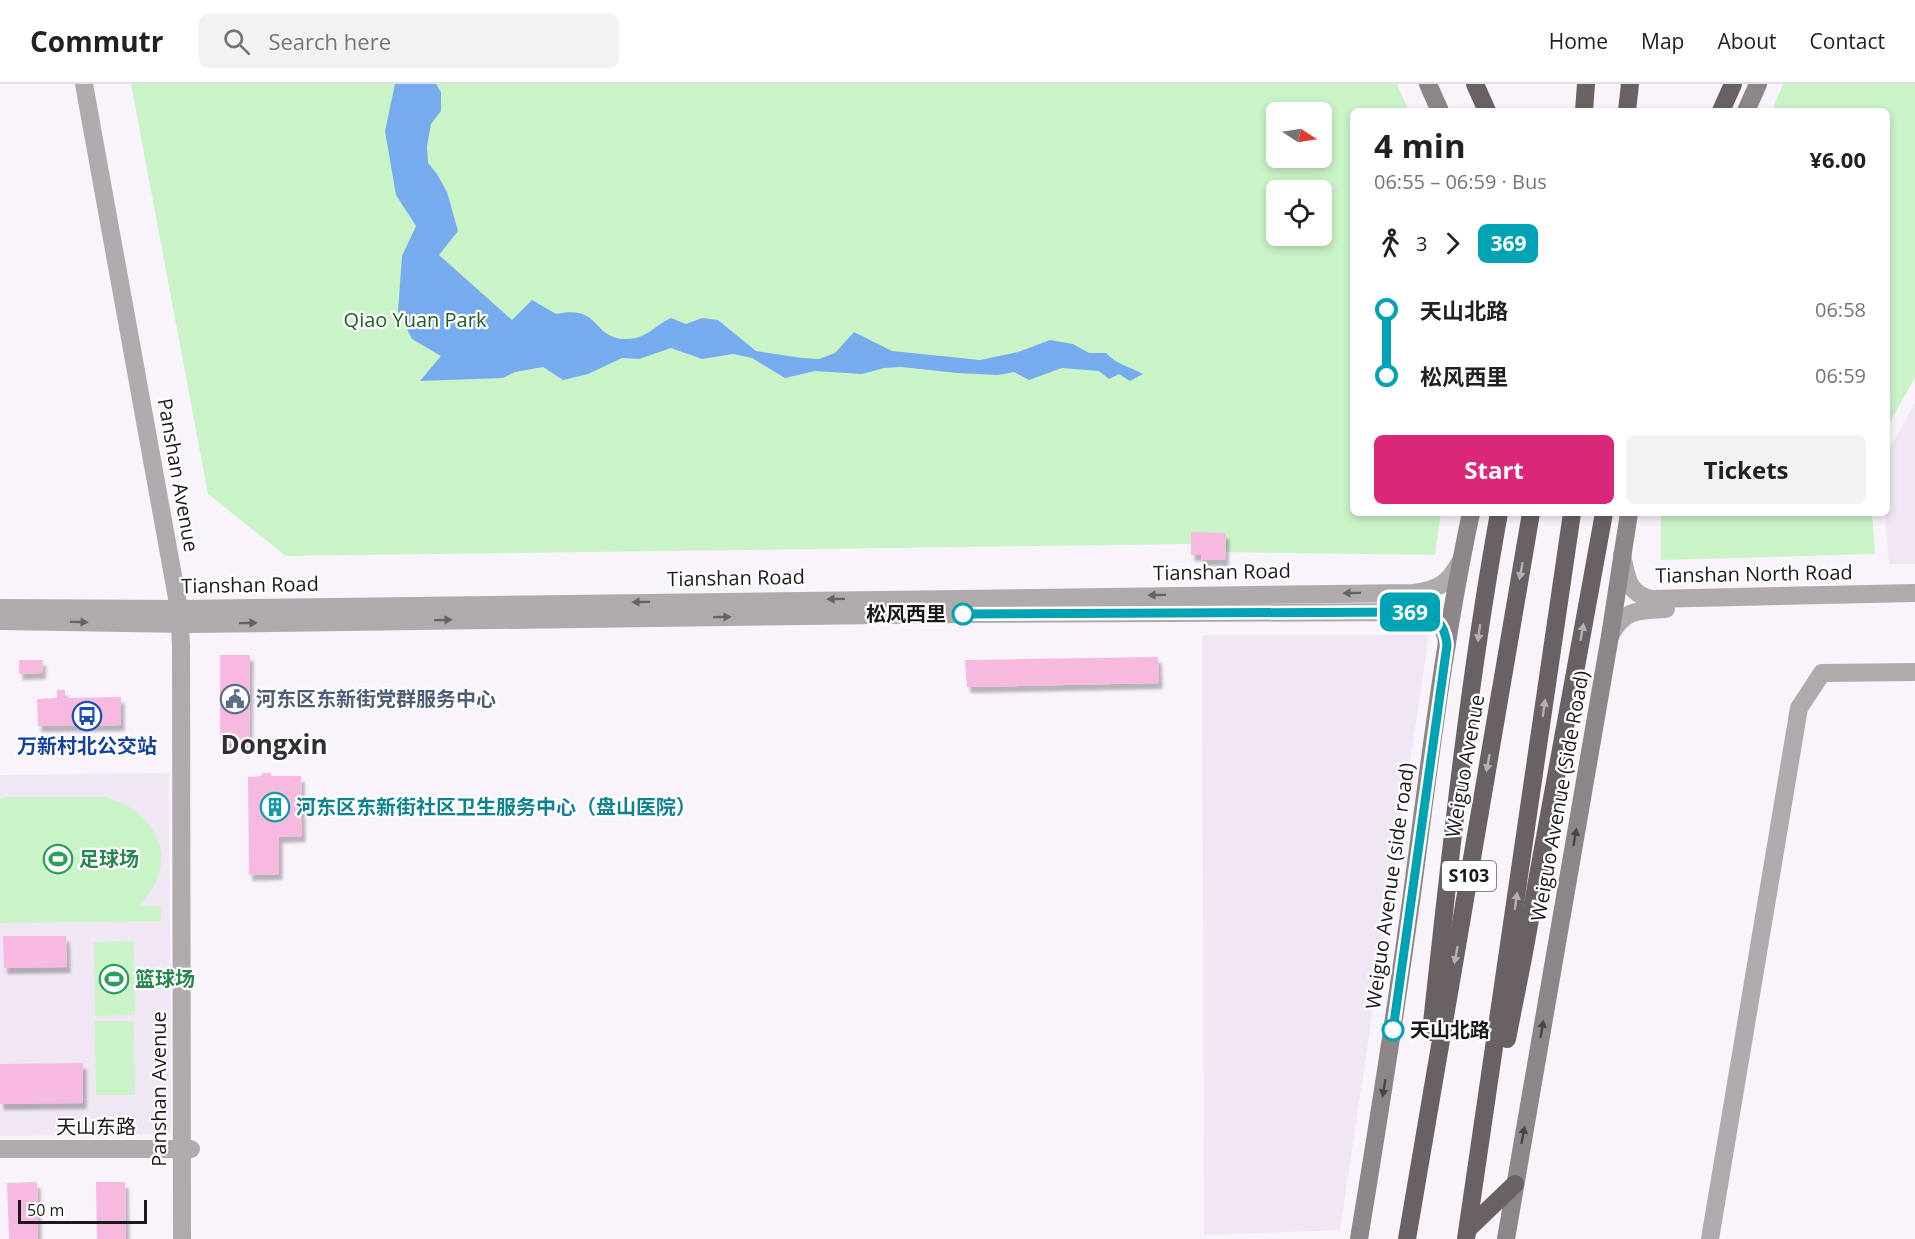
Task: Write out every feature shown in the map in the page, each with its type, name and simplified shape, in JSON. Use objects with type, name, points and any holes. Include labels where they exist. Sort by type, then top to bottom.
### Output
[{"type":"highway","points":[[1475,84],[1486,108]]},
{"type":"highway","points":[[1584,108],[1586,84]]},
{"type":"highway","points":[[1628,108],[1630,84]]},
{"type":"highway","points":[[1722,108],[1733,84]]},
{"type":"highway","points":[[1412,1212],[1452,843],[1484,598],[1498,516]]},
{"type":"highway","name":"Weiguo Avenue","points":[[1407,1239],[1530,516]]},
{"type":"highway","name":"S103","points":[[1467,1234],[1572,516]]},
{"type":"highway","points":[[1467,1234],[1523,958],[1603,516]]},
{"type":"highway","points":[[1467,1234],[1515,1184]]},
{"type":"main road","points":[[1428,84],[1439,108]]},
{"type":"main road","points":[[1747,108],[1758,84]]},
{"type":"main road","points":[[1447,645],[1460,562],[1470,516]]},
{"type":"main road","points":[[1610,636],[1628,516]]},
{"type":"main road","name":"Weiguo Avenue (side road)","points":[[1506,1239],[1610,636]]},
{"type":"main road","name":"Weiguo Avenue (side road)","points":[[1359,1239],[1393,1030],[1447,645]]},
{"type":"street","name":"Panshan Avenue","points":[[84,84],[184,616]]},
{"type":"street","name":"Panshan Avenue","points":[[95,84],[184,616],[186,1149],[182,1239]]},
{"type":"street","name":"Tianshan North Road","points":[[1622,555],[1629,585],[1637,595],[1652,599],[1915,593]]},
{"type":"street","name":"Tianshan Road","points":[[0,621],[1414,592],[1439,587],[1453,574],[1460,562]]},
{"type":"street","name":"Tianshan North Road","points":[[1610,636],[1623,618],[1636,611],[1644,610],[1915,604]]},
{"type":"street","name":"Tianshan Road","points":[[0,608],[184,616],[1411,612],[1427,613],[1440,622],[1444,628],[1447,645]]},
{"type":"street","points":[[1710,1239],[1799,708],[1822,673],[1915,672]]},
{"type":"street","name":"天山东路","points":[[0,1149],[186,1149]]},
{"type":"street","name":"Panshan Avenue","points":[[186,1149],[193,1239]]},
{"type":"shaded area","points":[[1915,403],[1915,564],[1889,564],[1885,516],[1890,516],[1890,448]]},
{"type":"shaded area","points":[[1202,635],[1429,635],[1340,1230],[1204,1235]]},
{"type":"shaded area","points":[[169,773],[171,1134],[0,1136],[0,775]]},
{"type":"green space","name":"Qiao Yuan Park","points":[[131,84],[1397,84],[1408,108],[1350,108],[1350,516],[1441,516],[1435,555],[1226,552],[1226,533],[1191,544],[286,556],[208,494]]},
{"type":"green space","points":[[1783,84],[1915,84],[1915,377],[1890,423],[1890,108],[1773,108]]},
{"type":"green space","points":[[1661,516],[1872,516],[1875,554],[1661,560]]},
{"type":"green space","points":[[7,797],[106,797],[118,801],[141,816],[156,836],[161,860],[155,883],[140,906],[161,906],[161,921],[0,923],[0,799]]},
{"type":"green space","name":"篮球场","points":[[134,941],[135,1015],[95,1016],[94,942]]},
{"type":"green space","name":"篮球场","points":[[95,1021],[134,1021],[135,1095],[96,1095]]},
{"type":"water","points":[[395,84],[436,84],[441,92],[441,111],[431,124],[427,146],[428,163],[447,192],[458,231],[439,255],[512,320],[532,300],[556,314],[571,312],[589,317],[606,333],[626,339],[640,337],[671,318],[686,324],[702,318],[718,320],[756,351],[819,359],[835,353],[854,332],[892,351],[980,360],[1018,352],[1050,340],[1073,344],[1089,353],[1106,353],[1119,363],[1143,374],[1130,381],[1119,374],[1109,379],[1099,371],[1062,368],[1029,380],[1014,372],[998,375],[901,367],[884,368],[862,374],[815,371],[785,378],[752,358],[733,354],[702,359],[671,348],[639,359],[622,358],[588,374],[563,380],[543,367],[515,372],[503,378],[420,381],[441,356],[412,339],[398,311],[402,256],[416,226],[396,195],[385,131]]},
{"type":"building","points":[[1191,532],[1226,533],[1225,560],[1201,560],[1201,555],[1191,555]]},
{"type":"building","name":"河东区东新街党群服务中心","points":[[220,655],[250,655],[249,744],[220,744]]},
{"type":"building","points":[[1158,657],[1159,683],[967,687],[965,660]]},
{"type":"building","points":[[19,660],[43,660],[42,673],[19,674]]},
{"type":"building","points":[[57,690],[65,690],[65,698],[121,697],[121,725],[38,726],[37,699],[57,698]]},
{"type":"building","name":"河东区东新街社区卫生服务中心（盘山医院）","points":[[262,773],[271,773],[271,776],[301,776],[302,836],[279,837],[279,874],[249,875],[248,777],[262,776]]},
{"type":"building","points":[[3,936],[66,936],[67,967],[4,968]]},
{"type":"building","points":[[83,1063],[83,1103],[0,1104],[0,1064]]},
{"type":"building","points":[[37,1182],[38,1239],[9,1239],[7,1183]]},
{"type":"building","points":[[96,1182],[125,1182],[126,1239],[97,1239]]},
{"type":"bus line","name":"369","points":[[963,614],[1419,612],[1435,617],[1444,628],[1447,645],[1393,1030]]},
{"type":"place","name":"松风西里","points":[[963,614]]},
{"type":"place","name":"河东区东新街党群服务中心","points":[[235,699]]},
{"type":"place","name":"万新村北公交站","points":[[87,716]]},
{"type":"place","name":"河东区东新街社区卫生服务中心（盘山医院）","points":[[275,807]]},
{"type":"place","name":"足球场","points":[[58,859]]},
{"type":"place","name":"篮球场","points":[[114,979]]},
{"type":"place","name":"天山北路","points":[[1393,1030]]},
{"type":"district","name":"Dongxin","points":[[274,745]]}]
